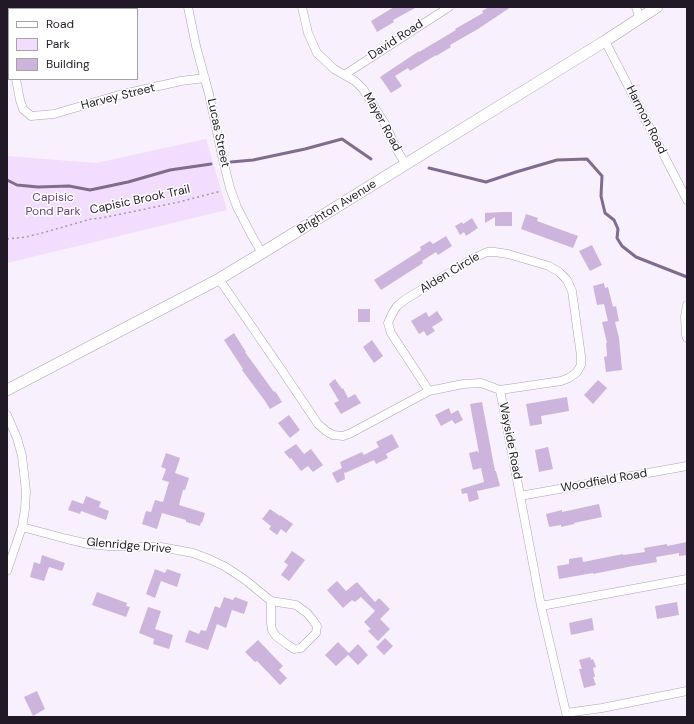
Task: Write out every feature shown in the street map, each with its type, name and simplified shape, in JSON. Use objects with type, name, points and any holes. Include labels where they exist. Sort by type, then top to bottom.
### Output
[{"type":"main road","name":"Brighton Avenue","points":[[7,390],[219,279],[406,165],[658,7]]},
{"type":"street","name":"Lucas Street","points":[[188,7],[230,188],[237,207],[262,253]]},
{"type":"street","name":"Mayer Road","points":[[302,7],[308,33],[317,53],[334,69],[355,81],[363,89],[385,124],[406,165]]},
{"type":"street","name":"David Road","points":[[344,75],[449,7]]},
{"type":"street","points":[[636,7],[640,19]]},
{"type":"street","name":"Harmon Road","points":[[605,41],[687,200]]},
{"type":"street","name":"Harvey Street","points":[[16,80],[22,110],[31,116],[54,114],[119,95],[180,81],[205,78]]},
{"type":"street","name":"Alden Circle","points":[[429,391],[391,333],[388,323],[396,306],[487,252],[508,254],[549,266],[559,272],[567,280],[572,291],[581,356],[581,365],[577,372],[562,381],[500,390]]},
{"type":"street","name":"Wayside Road","points":[[219,279],[318,424],[333,435],[343,436],[351,433],[429,391],[463,384],[480,383],[500,390],[541,606],[566,715]]},
{"type":"street","points":[[687,305],[685,317],[687,338]]},
{"type":"street","points":[[7,415],[17,438],[22,456],[26,491],[22,527],[7,571]]},
{"type":"street","name":"Woodfield Road","points":[[520,496],[687,466]]},
{"type":"street","name":"Glenridge Drive","points":[[22,527],[88,544],[161,547],[193,553],[209,559],[224,566],[271,601],[296,605],[306,613],[317,626],[316,633],[301,648],[294,649],[276,636],[272,630],[271,601]]},
{"type":"street","points":[[541,606],[687,579]]},
{"type":"street","points":[[566,715],[687,691]]},
{"type":"path","name":"Capisic Brook Trail","points":[[7,239],[37,234],[91,219],[179,202],[230,188]]},
{"type":"green space","name":"Capisic Pond Park","points":[[206,139],[227,210],[7,263],[7,156],[96,163]]},
{"type":"building","points":[[394,7],[417,7],[393,20],[394,22],[377,32],[371,21]]},
{"type":"building","points":[[489,7],[511,7],[478,29],[450,45],[451,47],[436,56],[410,71],[408,68],[395,76],[402,86],[391,93],[380,77],[419,51],[483,13],[482,11]]},
{"type":"building","points":[[512,212],[512,226],[495,226],[495,217],[485,223],[485,213]]},
{"type":"building","points":[[526,214],[538,218],[537,221],[578,236],[573,248],[521,229]]},
{"type":"building","points":[[472,218],[478,228],[466,236],[464,232],[460,235],[455,226],[462,222],[463,224]]},
{"type":"building","points":[[446,236],[452,246],[438,255],[436,252],[422,261],[423,263],[381,290],[374,280],[421,250],[420,247],[430,241],[433,244]]},
{"type":"building","points":[[592,245],[602,265],[590,271],[579,251]]},
{"type":"building","points":[[604,283],[605,288],[608,287],[613,307],[616,306],[619,321],[615,322],[619,338],[622,370],[606,372],[604,357],[607,356],[607,343],[602,322],[608,321],[604,304],[597,305],[593,286]]},
{"type":"building","points":[[358,309],[370,309],[370,322],[358,322]]},
{"type":"building","points":[[437,311],[443,320],[432,327],[435,331],[427,336],[424,331],[419,334],[411,321],[426,312],[429,317]]},
{"type":"building","points":[[234,333],[245,352],[282,402],[270,409],[242,370],[243,369],[224,340]]},
{"type":"building","points":[[372,340],[383,356],[374,363],[363,347]]},
{"type":"building","points":[[335,379],[342,389],[343,388],[348,398],[355,394],[361,403],[341,414],[334,403],[339,401],[329,384]]},
{"type":"building","points":[[598,380],[607,388],[593,404],[584,395]]},
{"type":"building","points":[[567,397],[569,411],[541,416],[542,424],[530,426],[526,404]]},
{"type":"building","points":[[482,402],[495,471],[500,486],[477,491],[479,499],[469,502],[467,493],[462,494],[461,489],[484,482],[481,468],[473,470],[469,453],[477,451],[479,453],[470,404]]},
{"type":"building","points":[[449,408],[451,414],[458,410],[463,420],[455,424],[452,420],[441,426],[435,415]]},
{"type":"building","points":[[289,415],[300,430],[290,438],[278,423]]},
{"type":"building","points":[[392,434],[399,447],[386,454],[388,458],[376,464],[374,460],[345,473],[344,472],[345,479],[337,483],[332,473],[342,468],[340,462],[362,452],[364,455],[379,447],[376,442]]},
{"type":"building","points":[[296,444],[304,454],[311,449],[323,465],[313,472],[308,466],[301,471],[291,458],[290,459],[284,452]]},
{"type":"building","points":[[548,447],[553,469],[539,472],[535,450]]},
{"type":"building","points":[[166,453],[180,458],[175,473],[189,478],[185,490],[183,490],[179,505],[205,513],[200,526],[162,513],[157,529],[142,524],[146,511],[151,512],[155,500],[163,502],[169,482],[162,480],[166,469],[161,467]]},
{"type":"building","points":[[86,496],[101,502],[99,507],[109,511],[106,520],[81,511],[80,514],[68,510],[72,500],[83,504]]},
{"type":"building","points":[[599,504],[602,517],[561,527],[561,525],[549,527],[546,514]]},
{"type":"building","points":[[270,509],[293,524],[286,533],[281,529],[277,535],[269,529],[271,526],[262,519]]},
{"type":"building","points":[[687,542],[687,555],[679,556],[679,553],[656,557],[657,562],[559,579],[557,566],[569,564],[569,559],[582,557],[583,562],[623,554],[645,552],[644,548]]},
{"type":"building","points":[[292,551],[305,560],[289,581],[281,575],[288,565],[284,562]]},
{"type":"building","points":[[42,555],[65,563],[62,571],[49,567],[44,581],[30,577],[34,562],[40,564]]},
{"type":"building","points":[[155,569],[165,573],[167,569],[181,574],[177,587],[161,581],[155,598],[146,594]]},
{"type":"building","points":[[337,581],[346,591],[357,582],[375,602],[379,598],[390,609],[380,619],[390,629],[378,641],[368,631],[371,629],[364,622],[375,611],[361,597],[355,602],[352,600],[343,608],[327,590]]},
{"type":"building","points":[[97,592],[127,603],[126,606],[130,607],[126,617],[92,605]]},
{"type":"building","points":[[224,597],[233,600],[235,597],[248,602],[244,614],[232,610],[226,628],[217,624],[208,650],[185,642],[189,630],[199,634],[201,630],[206,631],[215,606],[220,608]]},
{"type":"building","points":[[677,602],[679,615],[657,619],[655,606]]},
{"type":"building","points":[[148,607],[161,611],[155,629],[173,635],[169,649],[153,644],[154,639],[139,633]]},
{"type":"building","points":[[592,618],[594,630],[571,635],[569,623]]},
{"type":"building","points":[[385,638],[393,646],[384,655],[376,647]]},
{"type":"building","points":[[258,640],[283,666],[279,670],[287,678],[280,685],[257,661],[255,662],[245,652]]},
{"type":"building","points":[[338,642],[349,653],[358,644],[368,655],[358,665],[348,655],[336,666],[325,655]]},
{"type":"building","points":[[590,657],[591,660],[593,659],[596,667],[593,668],[595,677],[593,677],[596,685],[584,688],[579,669],[582,669],[579,660]]},
{"type":"building","points":[[37,691],[45,709],[33,716],[24,697]]},
{"type":"waterway","points":[[231,162],[253,160],[305,149],[342,139],[371,159]]},
{"type":"waterway","points":[[429,168],[486,182],[557,160],[587,159],[602,176],[601,196],[605,213],[614,220],[618,229],[617,238],[622,246],[636,257],[687,277]]},
{"type":"waterway","points":[[7,180],[17,185],[38,187],[69,186],[90,190],[128,182],[170,170],[211,164]]}]
